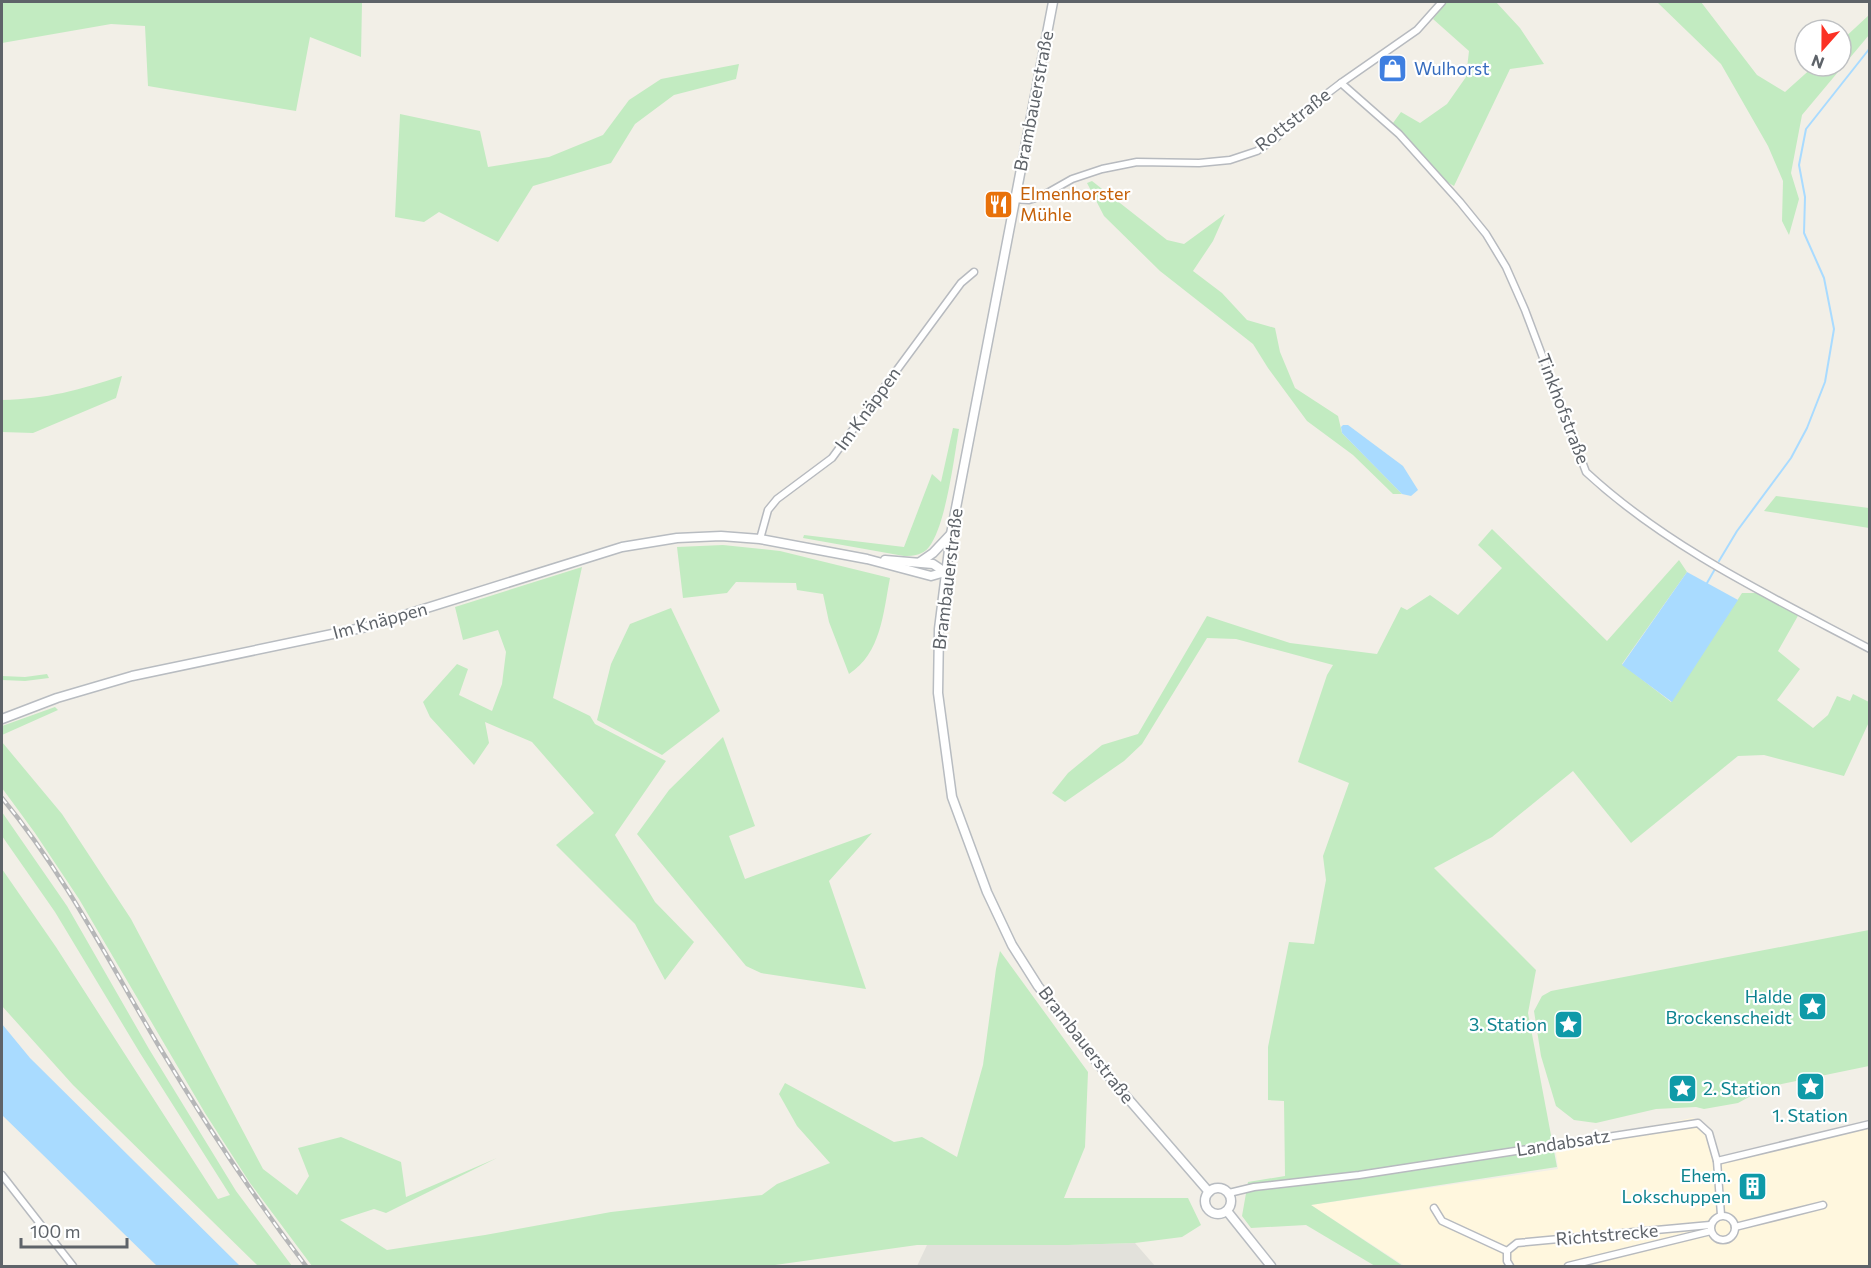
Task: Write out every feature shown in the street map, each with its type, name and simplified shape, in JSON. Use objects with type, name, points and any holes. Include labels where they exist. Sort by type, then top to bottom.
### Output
[{"type":"main road","name":"Brambauerstraße","points":[[1053,2],[945,572],[939,629],[940,704],[952,797],[987,892],[1012,945],[1038,986],[1099,1065],[1209,1192]]},
{"type":"main road","points":[[920,562],[933,553],[951,534]]},
{"type":"main road","name":"Im Knäppen","points":[[2,719],[57,698],[132,676],[308,640],[383,622],[622,547],[677,538],[721,536],[760,539],[867,559],[931,576],[945,572]]},
{"type":"main road","points":[[867,559],[933,564],[945,572]]},
{"type":"main road","points":[[1220,1188],[1229,1193],[1231,1203],[1227,1211],[1220,1214],[1209,1211],[1205,1203],[1209,1192],[1220,1188]]},
{"type":"main road","points":[[1227,1211],[1271,1266]]},
{"type":"street","name":"Rottstraße","points":[[1014,199],[1029,200],[1042,196],[1072,179],[1102,169],[1137,162],[1199,163],[1230,160],[1257,151],[1276,138],[1303,112],[1341,83],[1418,30],[1442,2]]},
{"type":"street","name":"Tinkhofstraße","points":[[1341,83],[1400,134],[1486,234],[1506,267],[1526,310],[1586,472],[1676,540],[1720,569],[1869,649]]},
{"type":"street","name":"Im Knäppen","points":[[760,539],[765,518],[777,499],[832,458],[961,283],[974,272]]},
{"type":"street","name":"Landabsatz","points":[[1229,1193],[1254,1187],[1359,1175],[1698,1122],[1709,1133],[1717,1161]]},
{"type":"street","points":[[1735,1227],[1730,1218],[1721,1215],[1717,1161],[1869,1124]]},
{"type":"street","points":[[2,1175],[73,1266]]},
{"type":"street","name":"Richtstrecke","points":[[1721,1215],[1714,1219],[1711,1228],[1716,1238],[1725,1240],[1731,1236],[1735,1227],[1823,1205]]},
{"type":"street","points":[[1434,1208],[1442,1221],[1507,1251],[1507,1261],[1510,1266]]},
{"type":"street","name":"Richtstrecke","points":[[1507,1251],[1517,1243],[1711,1228]]},
{"type":"street","name":"Richtstrecke","points":[[1568,1266],[1711,1228]]},
{"type":"shaded area","points":[[1692,1118],[1711,1131],[1719,1157],[1869,1122],[1869,1266],[1405,1266],[1311,1205],[1558,1169],[1555,1145]]},
{"type":"shaded area","points":[[1135,1243],[1155,1266],[917,1266],[927,1245]]},
{"type":"green space","points":[[2,2],[362,2],[361,57],[310,37],[296,111],[148,86],[145,26],[111,24],[2,43]]},
{"type":"green space","points":[[1446,2],[1496,2],[1520,28],[1544,64],[1510,69],[1454,186],[1447,182],[1393,123],[1401,112],[1420,123],[1447,104],[1466,77],[1469,51],[1433,19]]},
{"type":"green space","points":[[1657,2],[1701,2],[1757,75],[1785,92],[1801,78],[1833,78],[1802,115],[1791,173],[1799,199],[1789,235],[1782,221],[1783,181],[1768,146],[1721,64]]},
{"type":"green space","points":[[1869,15],[1869,35],[1853,54],[1853,30]]},
{"type":"green space","points":[[739,64],[736,79],[674,95],[635,124],[611,163],[533,186],[498,242],[439,212],[424,222],[395,217],[400,114],[480,131],[488,167],[549,157],[603,135],[629,100],[661,79]]},
{"type":"green space","points":[[1092,181],[1167,240],[1184,244],[1225,214],[1213,241],[1193,271],[1222,293],[1247,320],[1275,328],[1280,352],[1295,388],[1338,416],[1342,433],[1402,494],[1393,494],[1353,455],[1307,421],[1253,344],[1160,271],[1104,216],[1087,183]]},
{"type":"green space","points":[[122,376],[116,398],[33,433],[2,432],[2,400],[63,393]]},
{"type":"green space","points":[[953,428],[959,429],[945,508],[935,537],[924,552],[904,556],[803,538],[804,535],[904,547],[932,474],[941,482]]},
{"type":"green space","points":[[1776,496],[1869,508],[1869,528],[1764,511]]},
{"type":"green space","points":[[1492,529],[1607,641],[1679,560],[1687,572],[1622,664],[1671,702],[1742,593],[1756,593],[1799,614],[1778,651],[1800,669],[1777,700],[1813,728],[1828,715],[1837,696],[1850,701],[1853,694],[1869,702],[1869,722],[1844,776],[1764,755],[1738,756],[1631,843],[1573,771],[1492,837],[1434,868],[1536,970],[1528,1013],[1557,1167],[1311,1205],[1403,1266],[1375,1266],[1306,1225],[1251,1228],[1242,1216],[1248,1182],[1285,1176],[1284,1101],[1268,1100],[1268,1047],[1289,942],[1314,944],[1326,880],[1323,856],[1349,783],[1298,762],[1327,675],[1333,665],[1236,639],[1207,638],[1142,744],[1124,761],[1065,802],[1052,793],[1068,773],[1102,745],[1138,734],[1207,616],[1290,643],[1377,654],[1401,607],[1407,610],[1430,595],[1458,615],[1502,568],[1478,545]]},
{"type":"green space","points":[[723,545],[780,551],[890,578],[879,632],[868,655],[860,665],[849,674],[829,622],[823,594],[797,590],[796,583],[736,582],[727,593],[683,598],[677,547]]},
{"type":"green space","points":[[582,567],[553,698],[590,716],[595,724],[666,761],[615,835],[655,902],[694,942],[665,980],[635,924],[556,845],[594,813],[532,742],[485,722],[489,743],[474,765],[430,717],[423,702],[457,664],[468,669],[459,695],[492,711],[502,684],[506,652],[498,630],[463,640],[455,607]]},
{"type":"green space","points":[[671,608],[720,711],[662,755],[597,720],[611,664],[630,624]]},
{"type":"green space","points":[[47,674],[49,678],[25,681],[2,680],[2,676],[25,677]]},
{"type":"green space","points":[[55,707],[58,710],[2,735],[2,726]]},
{"type":"green space","points":[[723,737],[755,826],[729,836],[745,879],[872,833],[829,881],[866,989],[761,973],[746,966],[637,834],[669,790]]},
{"type":"green space","points":[[2,742],[62,814],[131,919],[263,1169],[297,1195],[309,1176],[298,1148],[341,1137],[401,1162],[406,1197],[497,1158],[386,1213],[374,1209],[340,1220],[387,1250],[611,1212],[762,1195],[777,1184],[830,1163],[797,1126],[779,1094],[785,1083],[894,1142],[922,1137],[957,1157],[983,1065],[1000,951],[1088,1072],[1085,1147],[1064,1198],[1188,1198],[1201,1225],[1182,1237],[1135,1243],[917,1245],[768,1266],[312,1266],[250,1183],[205,1113],[79,899],[2,788]]},
{"type":"green space","points":[[2,812],[67,906],[149,1049],[236,1191],[292,1266],[258,1266],[73,1085],[2,1006],[2,869],[56,947],[218,1199],[230,1195],[140,1053],[55,912],[2,836]]},
{"type":"green space","points":[[1869,930],[1869,1066],[1767,1087],[1738,1103],[1704,1109],[1696,1107],[1656,1109],[1596,1123],[1574,1120],[1556,1106],[1541,1056],[1534,1011],[1542,996],[1551,991]]},
{"type":"water","points":[[1343,425],[1348,425],[1403,466],[1418,490],[1411,496],[1402,494],[1342,433]]},
{"type":"water","points":[[1687,572],[1738,600],[1672,702],[1622,665]]},
{"type":"water","points":[[2,1024],[30,1058],[240,1266],[157,1266],[2,1115]]},
{"type":"waterway","points":[[1719,561],[1737,531],[1791,458],[1807,428],[1825,382],[1834,329],[1824,278],[1804,233],[1805,197],[1799,165],[1806,129],[1870,48]]},
{"type":"waterway","points":[[1707,583],[1715,569]]},
{"type":"railway","points":[[2,798],[65,887],[210,1129],[247,1185],[306,1266]]},
{"type":"place","name":"Wulhorst","points":[[1393,69]]},
{"type":"place","name":"Elmenhorster Mühle","points":[[999,204]]},
{"type":"place","name":"Halde Brockenscheidt","points":[[1813,1007]]},
{"type":"place","name":"3. Station","points":[[1568,1025]]},
{"type":"place","name":"1. Station","points":[[1810,1087]]},
{"type":"place","name":"2. Station","points":[[1682,1089]]},
{"type":"place","name":"Ehem. Lokschuppen","points":[[1752,1186]]}]
